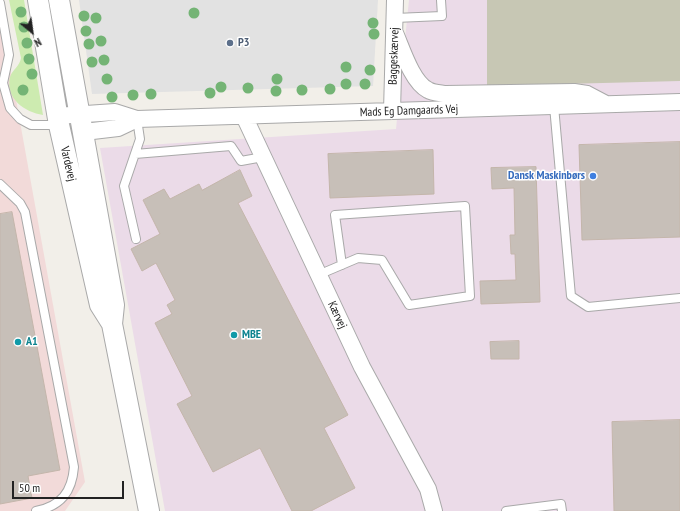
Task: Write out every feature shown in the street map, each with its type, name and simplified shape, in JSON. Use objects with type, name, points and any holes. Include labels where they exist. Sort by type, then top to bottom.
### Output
[{"type":"street","name":"Vardevej","points":[[38,0],[59,125],[100,305],[112,324]]},
{"type":"street","name":"Vardevej","points":[[59,0],[114,304],[112,324],[147,507]]},
{"type":"street","name":"Baggeskærvej","points":[[392,112],[395,0]]},
{"type":"street","points":[[395,25],[411,71],[427,89],[434,92],[446,94],[574,92],[587,94],[608,105]]},
{"type":"street","name":"Mads Eg Damgaards Vej","points":[[59,125],[82,123],[118,128],[137,119],[680,102]]},
{"type":"street","name":"Kærvej","points":[[244,116],[362,367],[428,489],[434,511]]},
{"type":"lane","points":[[395,25],[442,16],[441,0]]},
{"type":"lane","points":[[0,3],[9,55],[8,65],[3,78],[2,91],[10,108],[20,119],[31,125],[59,125]]},
{"type":"lane","points":[[554,106],[571,296],[588,307],[680,298]]},
{"type":"lane","points":[[136,239],[124,186],[140,139],[137,119]]},
{"type":"lane","points":[[135,154],[231,146],[241,161],[263,157]]},
{"type":"lane","points":[[0,184],[20,203],[25,212],[74,467],[73,481],[67,493],[57,504],[36,511]]},
{"type":"lane","points":[[318,275],[358,258],[382,260],[409,305],[470,296],[465,206],[335,215],[342,264]]},
{"type":"lane","points":[[506,511],[561,504],[562,511]]},
{"type":"shaded area","name":"P3","points":[[79,0],[378,0],[373,86],[92,94]]},
{"type":"shaded area","points":[[409,0],[680,0],[680,511],[165,511],[100,148],[396,129]]},
{"type":"shaded area","points":[[487,0],[680,0],[680,81],[487,86]]},
{"type":"shaded area","points":[[0,11],[85,482],[65,511],[0,511]]},
{"type":"green space","points":[[9,0],[24,0],[43,115],[23,107],[13,98],[11,92],[9,85],[10,77],[21,58]]},
{"type":"building","points":[[680,142],[680,237],[582,240],[579,145]]},
{"type":"building","points":[[433,150],[434,194],[330,198],[328,154]]},
{"type":"building","points":[[536,167],[540,302],[481,304],[480,281],[516,280],[515,254],[511,254],[510,235],[515,235],[514,188],[492,189],[491,168]]},
{"type":"building","name":"MBE","points":[[240,170],[252,196],[238,203],[348,415],[324,428],[355,488],[311,511],[292,511],[260,448],[213,472],[177,404],[192,396],[155,323],[172,314],[167,305],[175,300],[156,263],[142,271],[131,249],[160,234],[143,200],[164,189],[170,199],[199,184],[202,190]]},
{"type":"building","name":"A1","points":[[12,212],[60,470],[28,476],[32,498],[0,504],[0,214]]},
{"type":"building","points":[[519,341],[519,359],[491,359],[490,342]]},
{"type":"building","points":[[680,420],[680,511],[614,511],[612,422]]},
{"type":"place","name":"P3","points":[[230,43]]},
{"type":"place","name":"Dansk Maskinbørs","points":[[593,176]]},
{"type":"place","name":"MBE","points":[[234,335]]},
{"type":"place","name":"A1","points":[[18,342]]}]
